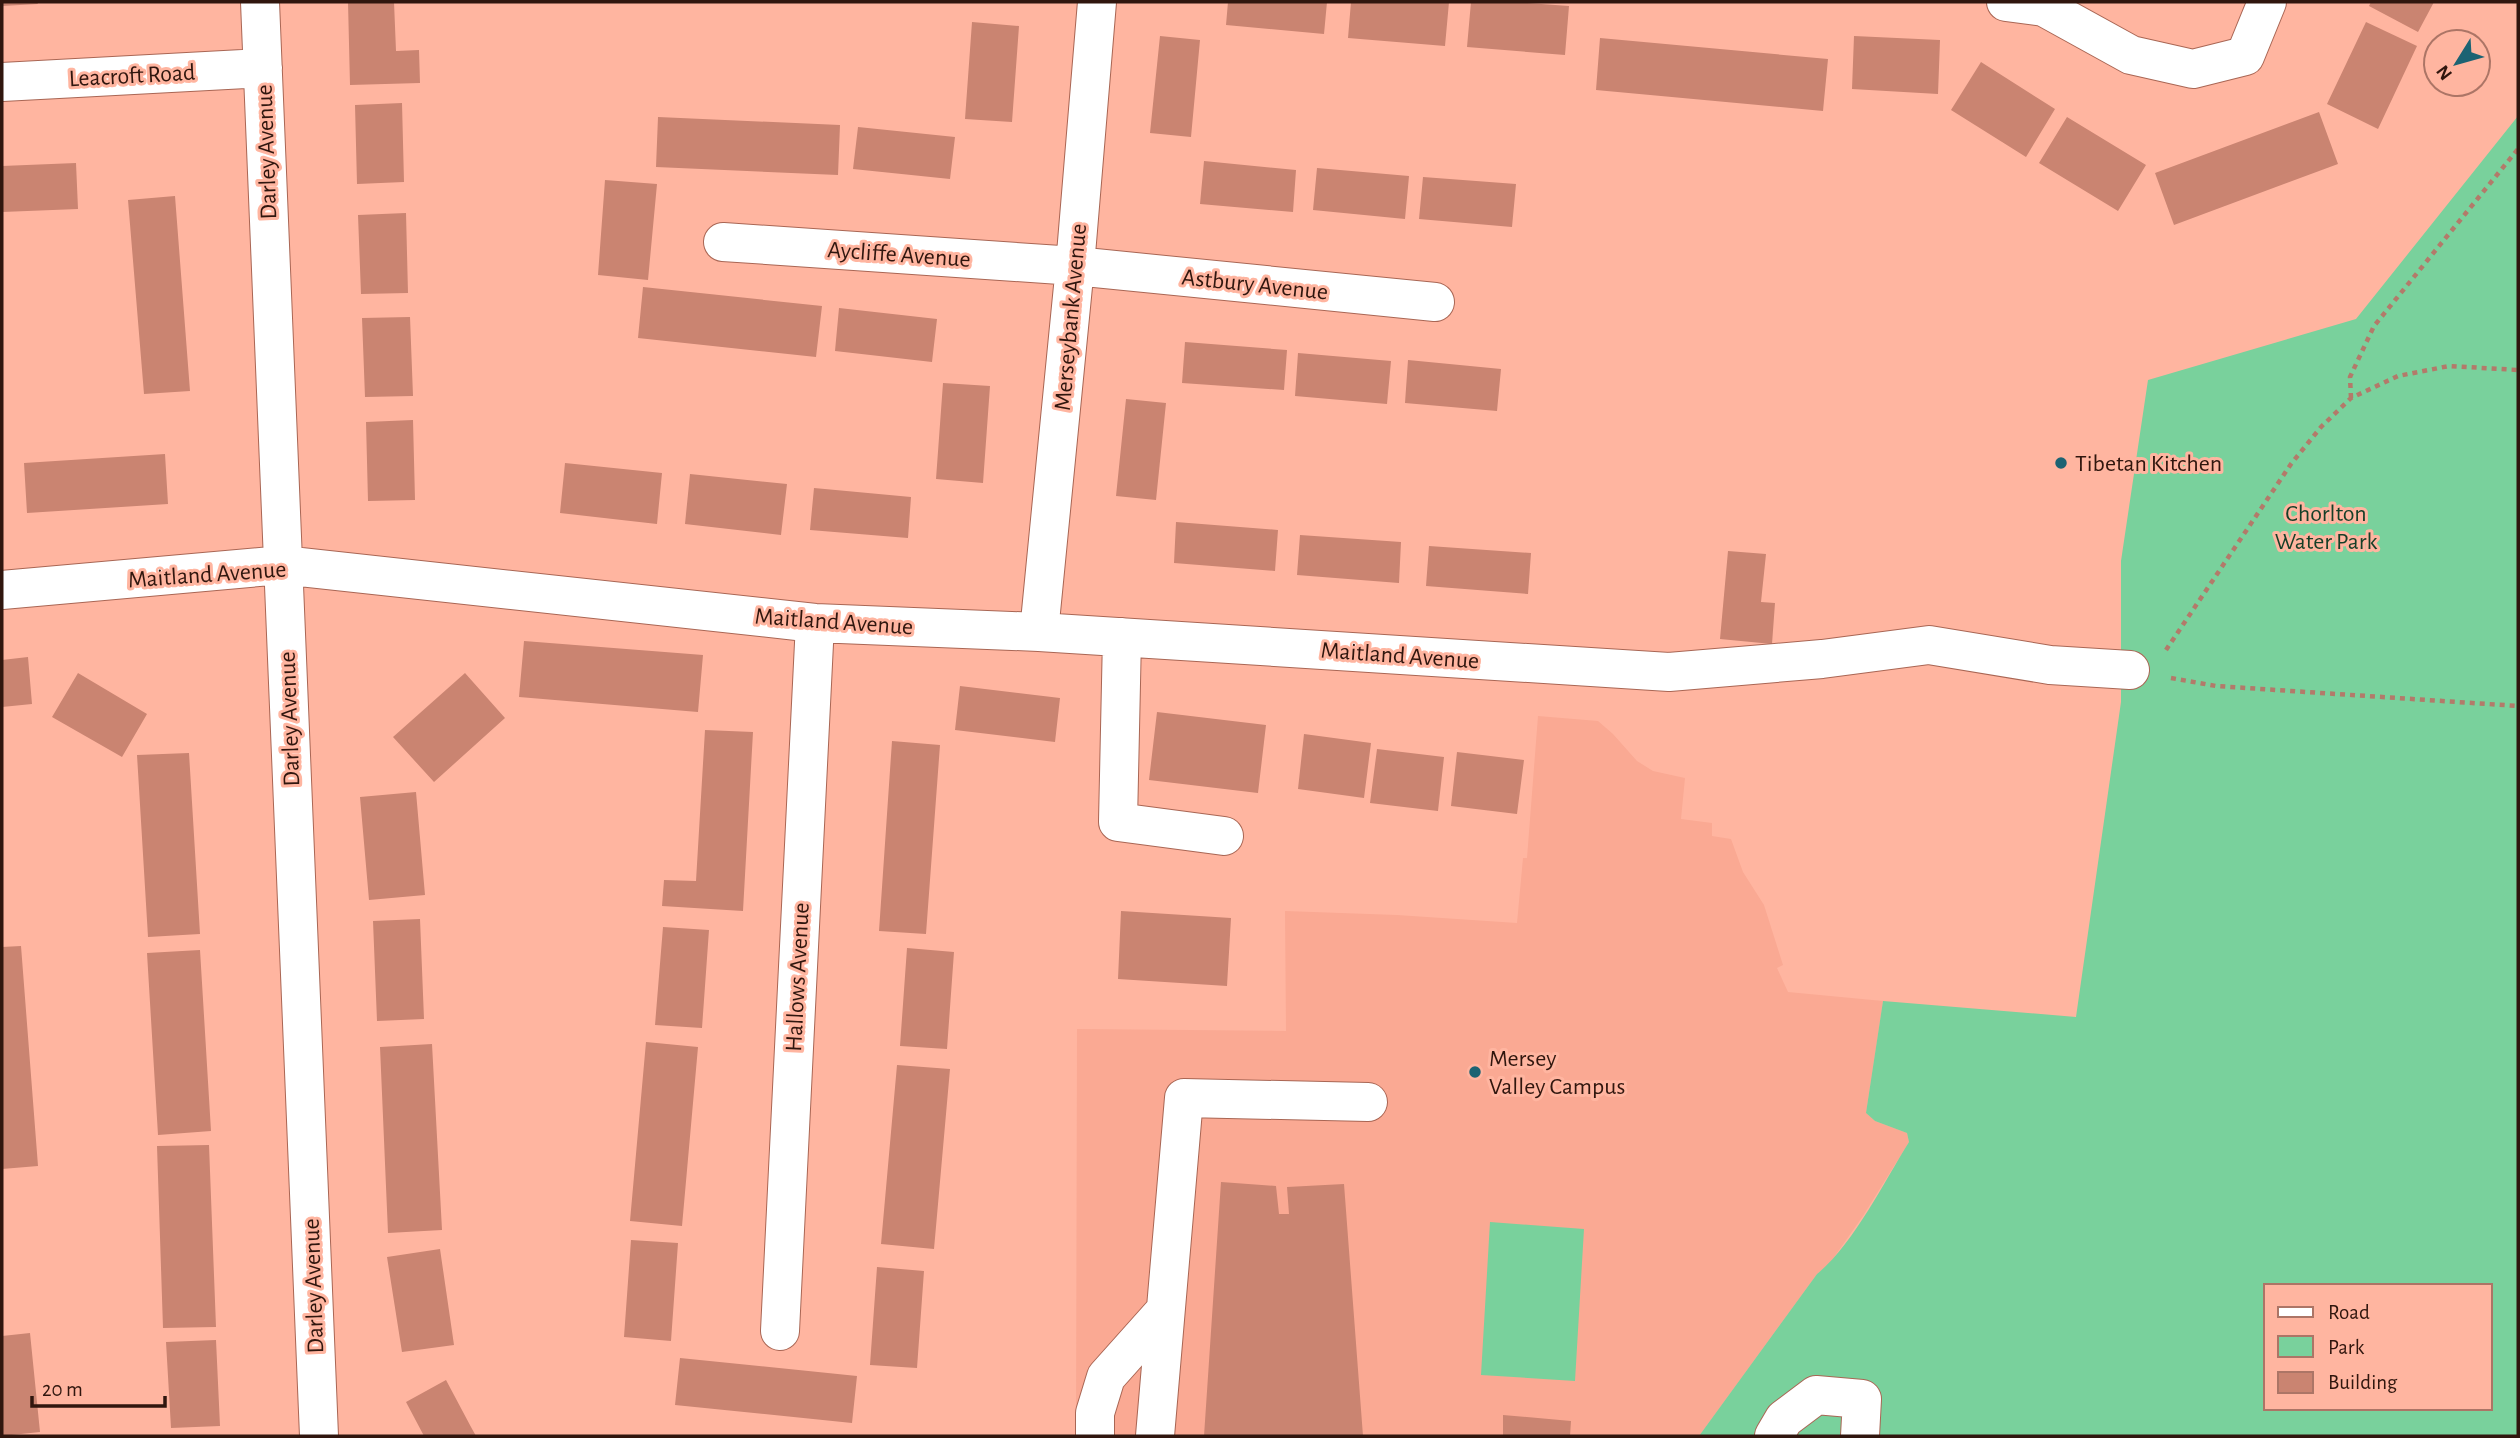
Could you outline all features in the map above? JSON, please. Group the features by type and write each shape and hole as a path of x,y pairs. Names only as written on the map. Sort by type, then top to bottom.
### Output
{"street":[{"name":"Darley Avenue","path":"260,2 319,1436"},
{"name":"Merseybank Avenue","path":"1039,632 1075,266 1097,2"},
{"path":"2006,2 2044,7 2131,55 2193,69 2245,56 2267,2"},
{"name":"Leacroft Road","path":"2,82 263,68"},
{"name":"Aycliffe Avenue","path":"723,242 1075,266"},
{"name":"Astbury Avenue","path":"1075,266 1435,302"},
{"name":"Maitland Avenue","path":"2,590 282,565 815,623 1039,632 1669,672 1822,659 1929,645 2050,665 2151,667"},
{"name":"Hallows Avenue","path":"780,1331 815,623"},
{"path":"1122,637 1118,822 1224,836"},
{"path":"1155,1436 1184,1098 1368,1102"},
{"path":"1095,1436 1095,1413 1106,1377 1164,1312"},
{"path":"1774,1436 1784,1419 1816,1395 1862,1399 1860,1436"}],"path":[{"path":"2351,398 2350,377 2374,326 2518,149"},
{"path":"2518,370 2449,366 2398,376 2351,398 2321,427 2291,464 2151,667 2216,686 2518,706"}],"shaded area":[{"name":"Mersey Valley Campus","path":"1538,716 1598,721 1637,761 1653,771 1685,778 1681,819 1712,823 1712,836 1731,839 1743,872 1764,905 1783,965 1777,968 1788,992 1883,1001 1866,1113 1875,1121 1907,1133 1909,1142 1863,1216 1830,1263 1817,1274 1699,1436 1076,1436 1077,1029 1286,1031 1285,911 1517,923 1523,858 1527,858"}],"green space":[{"name":"Chorlton Water Park","path":"2518,116 2518,1436 1699,1436 1817,1274 1843,1247 1909,1142 1907,1133 1875,1121 1866,1113 1883,1001 2076,1017 2121,702 2121,561 2148,380 2356,319"},
{"path":"1490,1222 1584,1229 1575,1381 1481,1375"}],"building":[{"path":"2,2 37,2 38,4 2,6"},
{"path":"348,2 394,2 396,51 419,50 420,83 350,85"},
{"path":"1228,2 1327,2 1324,34 1226,25"},
{"path":"1351,2 1449,2 1445,46 1348,38"},
{"path":"1471,2 1569,6 1565,55 1467,47"},
{"path":"2371,2 2434,2 2418,32 2369,6"},
{"path":"972,22 1019,26 1012,122 965,119"},
{"path":"2366,22 2417,46 2378,129 2327,104"},
{"path":"1160,36 1200,40 1191,137 1150,133"},
{"path":"1854,36 1940,40 1938,94 1852,89"},
{"path":"1600,38 1828,59 1823,111 1596,90"},
{"path":"1981,62 2055,109 2026,157 1951,110"},
{"path":"402,103 404,182 357,184 355,105"},
{"path":"2319,112 2338,164 2174,225 2155,173"},
{"path":"658,117 840,125 838,175 656,167"},
{"path":"2067,117 2146,165 2118,211 2039,163"},
{"path":"858,127 955,137 950,179 853,169"},
{"path":"1204,161 1296,170 1293,212 1200,204"},
{"path":"76,163 78,209 2,212 2,166"},
{"path":"1317,168 1409,176 1405,219 1313,210"},
{"path":"1423,177 1516,184 1512,227 1419,219"},
{"path":"605,180 657,184 648,280 598,275"},
{"path":"175,196 190,391 144,394 128,200"},
{"path":"406,213 408,293 361,294 358,215"},
{"path":"643,287 822,306 816,357 638,338"},
{"path":"839,308 937,319 932,362 835,351"},
{"path":"410,317 413,396 365,397 362,318"},
{"path":"1185,342 1287,350 1284,390 1182,383"},
{"path":"1298,353 1391,361 1387,404 1295,396"},
{"path":"1408,360 1501,369 1497,411 1405,403"},
{"path":"943,383 990,386 983,483 936,479"},
{"path":"1126,399 1166,403 1156,500 1116,496"},
{"path":"413,420 415,500 368,501 366,422"},
{"path":"165,454 168,504 27,513 24,463"},
{"path":"565,463 662,473 657,524 560,513"},
{"path":"690,474 787,484 781,535 685,524"},
{"path":"814,488 911,497 908,538 810,530"},
{"path":"1176,522 1278,530 1275,571 1174,563"},
{"path":"1300,535 1401,542 1399,583 1297,575"},
{"path":"1429,546 1531,553 1528,594 1426,586"},
{"path":"1728,551 1766,554 1761,602 1775,603 1772,644 1720,639"},
{"path":"524,641 703,655 698,712 519,697"},
{"path":"28,657 32,704 2,707 2,660"},
{"path":"78,673 147,714 122,757 52,717"},
{"path":"465,673 505,718 434,782 393,737"},
{"path":"960,686 1060,698 1055,742 955,730"},
{"path":"1157,712 1266,725 1258,793 1149,780"},
{"path":"705,730 753,732 743,911 662,906 664,880 696,881"},
{"path":"1304,734 1371,743 1364,798 1298,789"},
{"path":"892,741 940,745 926,934 879,931"},
{"path":"1377,749 1444,757 1438,811 1370,803"},
{"path":"1457,752 1524,760 1517,814 1451,806"},
{"path":"189,753 200,934 148,937 137,755"},
{"path":"416,792 425,895 369,900 360,797"},
{"path":"1121,911 1231,918 1227,986 1118,979"},
{"path":"420,919 424,1019 377,1021 373,921"},
{"path":"663,927 709,930 702,1028 655,1025"},
{"path":"21,946 38,1166 2,1169 2,947"},
{"path":"907,948 954,952 947,1049 900,1046"},
{"path":"200,950 211,1131 158,1135 147,953"},
{"path":"646,1042 698,1047 682,1226 630,1221"},
{"path":"432,1044 442,1230 388,1233 380,1047"},
{"path":"897,1065 950,1069 934,1249 881,1244"},
{"path":"209,1145 216,1327 163,1328 157,1146"},
{"path":"1221,1182 1276,1186 1279,1214 1289,1214 1287,1187 1344,1184 1363,1436 1204,1436"},
{"path":"631,1240 678,1243 671,1341 624,1337"},
{"path":"440,1249 454,1345 402,1352 387,1257"},
{"path":"877,1267 924,1271 917,1368 870,1365"},
{"path":"30,1333 40,1432 2,1436 2,1336"},
{"path":"216,1340 220,1426 171,1428 166,1342"},
{"path":"680,1358 857,1376 852,1423 675,1405"},
{"path":"446,1380 476,1436 424,1436 406,1402"},
{"path":"1503,1415 1571,1421 1570,1436 1503,1436"}],"place":[{"name":"Tibetan Kitchen","path":"2061,463"},
{"name":"Mersey Valley Campus","path":"1475,1072"}]}
